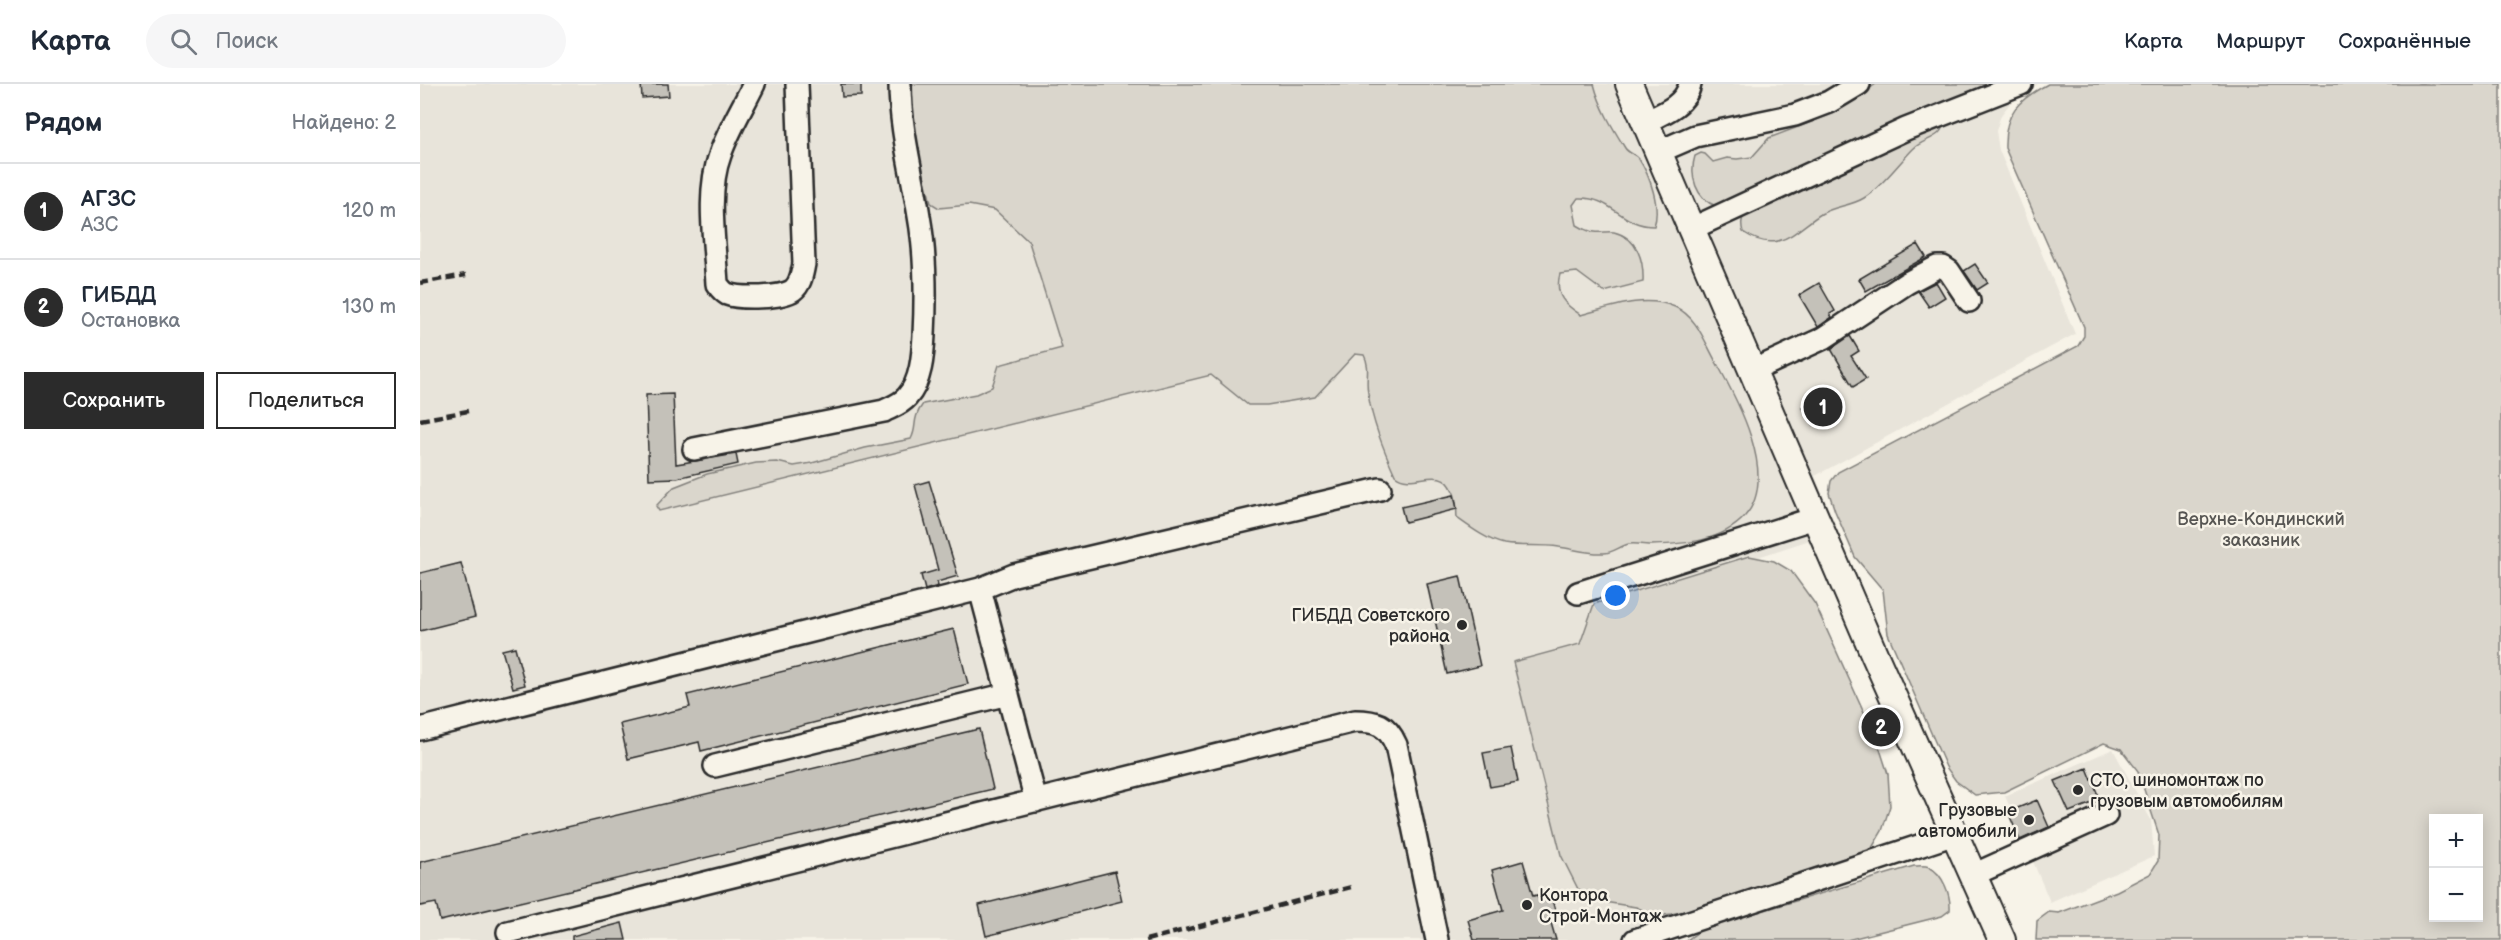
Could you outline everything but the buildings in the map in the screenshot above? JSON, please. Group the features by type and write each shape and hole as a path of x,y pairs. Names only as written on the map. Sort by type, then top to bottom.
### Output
{"main road":[{"path":"1629,84 1815,518 2002,940"}],"lane":[{"path":"754,84 720,155 714,174 713,215 717,284 724,293 738,297 773,296 792,290 801,279 804,264 797,84"},
{"path":"694,450 884,411 908,397 915,384 923,347 924,267 920,216 902,128 900,84"},
{"path":"1645,122 1668,111 1680,101 1689,90 1690,84"},
{"path":"1658,152 1695,136 1795,115 1829,102 1859,84"},
{"path":"1691,229 1906,129 2021,84"},
{"path":"1752,371 1824,338 1907,283 1937,267 1943,267 1949,271 1969,301"},
{"path":"420,729 980,590 1014,575 1380,489"},
{"path":"1578,593 1815,518"},
{"path":"980,590 1036,801"},
{"path":"715,766 1008,694"},
{"path":"508,932 1355,722 1373,721 1382,724 1392,734 1396,744 1437,940"},
{"path":"1973,875 2106,815"},
{"path":"1635,940 1955,834"}],"shaded area":[{"path":"420,84 2038,84 2012,101 2001,115 1996,131 1999,150 2075,334 1815,476 1837,531 1758,557 1880,850 1682,923 1679,940 420,940"},
{"path":"2113,749 2151,820 2154,856 2050,902 2024,840 2020,841 2008,812 2011,810 2005,796"}],"green space":[{"path":"910,84 1594,84 1603,109 1626,150 1639,159 1647,174 1655,201 1656,218 1654,226 1642,225 1599,202 1578,198 1573,205 1577,225 1593,232 1614,232 1629,239 1641,259 1643,282 1604,292 1577,272 1560,274 1558,288 1560,294 1570,307 1581,315 1628,303 1652,302 1675,307 1689,316 1703,337 1733,394 1751,437 1758,480 1755,500 1736,525 1702,540 1677,544 1629,544 1607,553 1598,553 1552,546 1511,545 1491,540 1457,518 1455,494 1448,483 1441,478 1410,480 1395,475 1372,414 1367,388 1366,360 1364,355 1355,354 1315,397 1267,405 1248,405 1211,375 659,511 656,506 674,487 707,474 756,463 777,462 794,466 812,463 865,448 911,439 917,414 923,404 976,394 992,387 999,365 1062,348 1029,242 995,210 969,205 939,208 931,203 915,141"},
{"path":"1876,84 2004,84 1716,206 1709,203 1699,192 1693,171 1695,156 1705,154 1713,162 1727,158 1752,157 1769,138 1835,113"},
{"name":"Верхне-Кондинский заказник","path":"2048,84 2501,84 2501,940 2036,940 2037,921 2049,912 2059,913 2117,891 2150,874 2158,861 2159,835 2138,771 2121,749 2104,743 2004,792 1975,795 1956,781 1946,767 1888,634 1883,590 1855,557 1829,493 1831,481 1838,472 2078,346 2084,336 2084,327 2005,148 2005,136 2010,117 2028,96"},
{"path":"1943,124 1939,133 1917,146 1883,182 1864,198 1826,211 1794,233 1776,241 1767,242 1756,239 1743,232 1742,220 1749,209"},
{"path":"1749,556 1774,561 1791,571 1815,604 1878,743 1888,774 1890,806 1882,831 1869,853 1705,907 1656,916 1636,907 1604,902 1578,889 1561,855 1513,662 1580,644 1594,604"},
{"path":"1914,866 1929,867 1942,880 1950,910 1942,916 1847,940 1687,940 1704,928"}],"railway":[{"path":"420,283 466,275"},
{"path":"420,420 468,411"},
{"path":"1146,940 1355,886"}],"place":[{"name":"АГЗС","path":"1823,407"},
{"name":"ГИБДД Советского района","path":"1462,625"},
{"name":"ГИБДД","path":"1881,727"},
{"name":"СТО, шиномонтаж по грузовым автомобилям","path":"2078,790"},
{"name":"Грузовые автомобили","path":"2029,820"},
{"name":"Контора Строй-Монтаж","path":"1527,905"}]}
